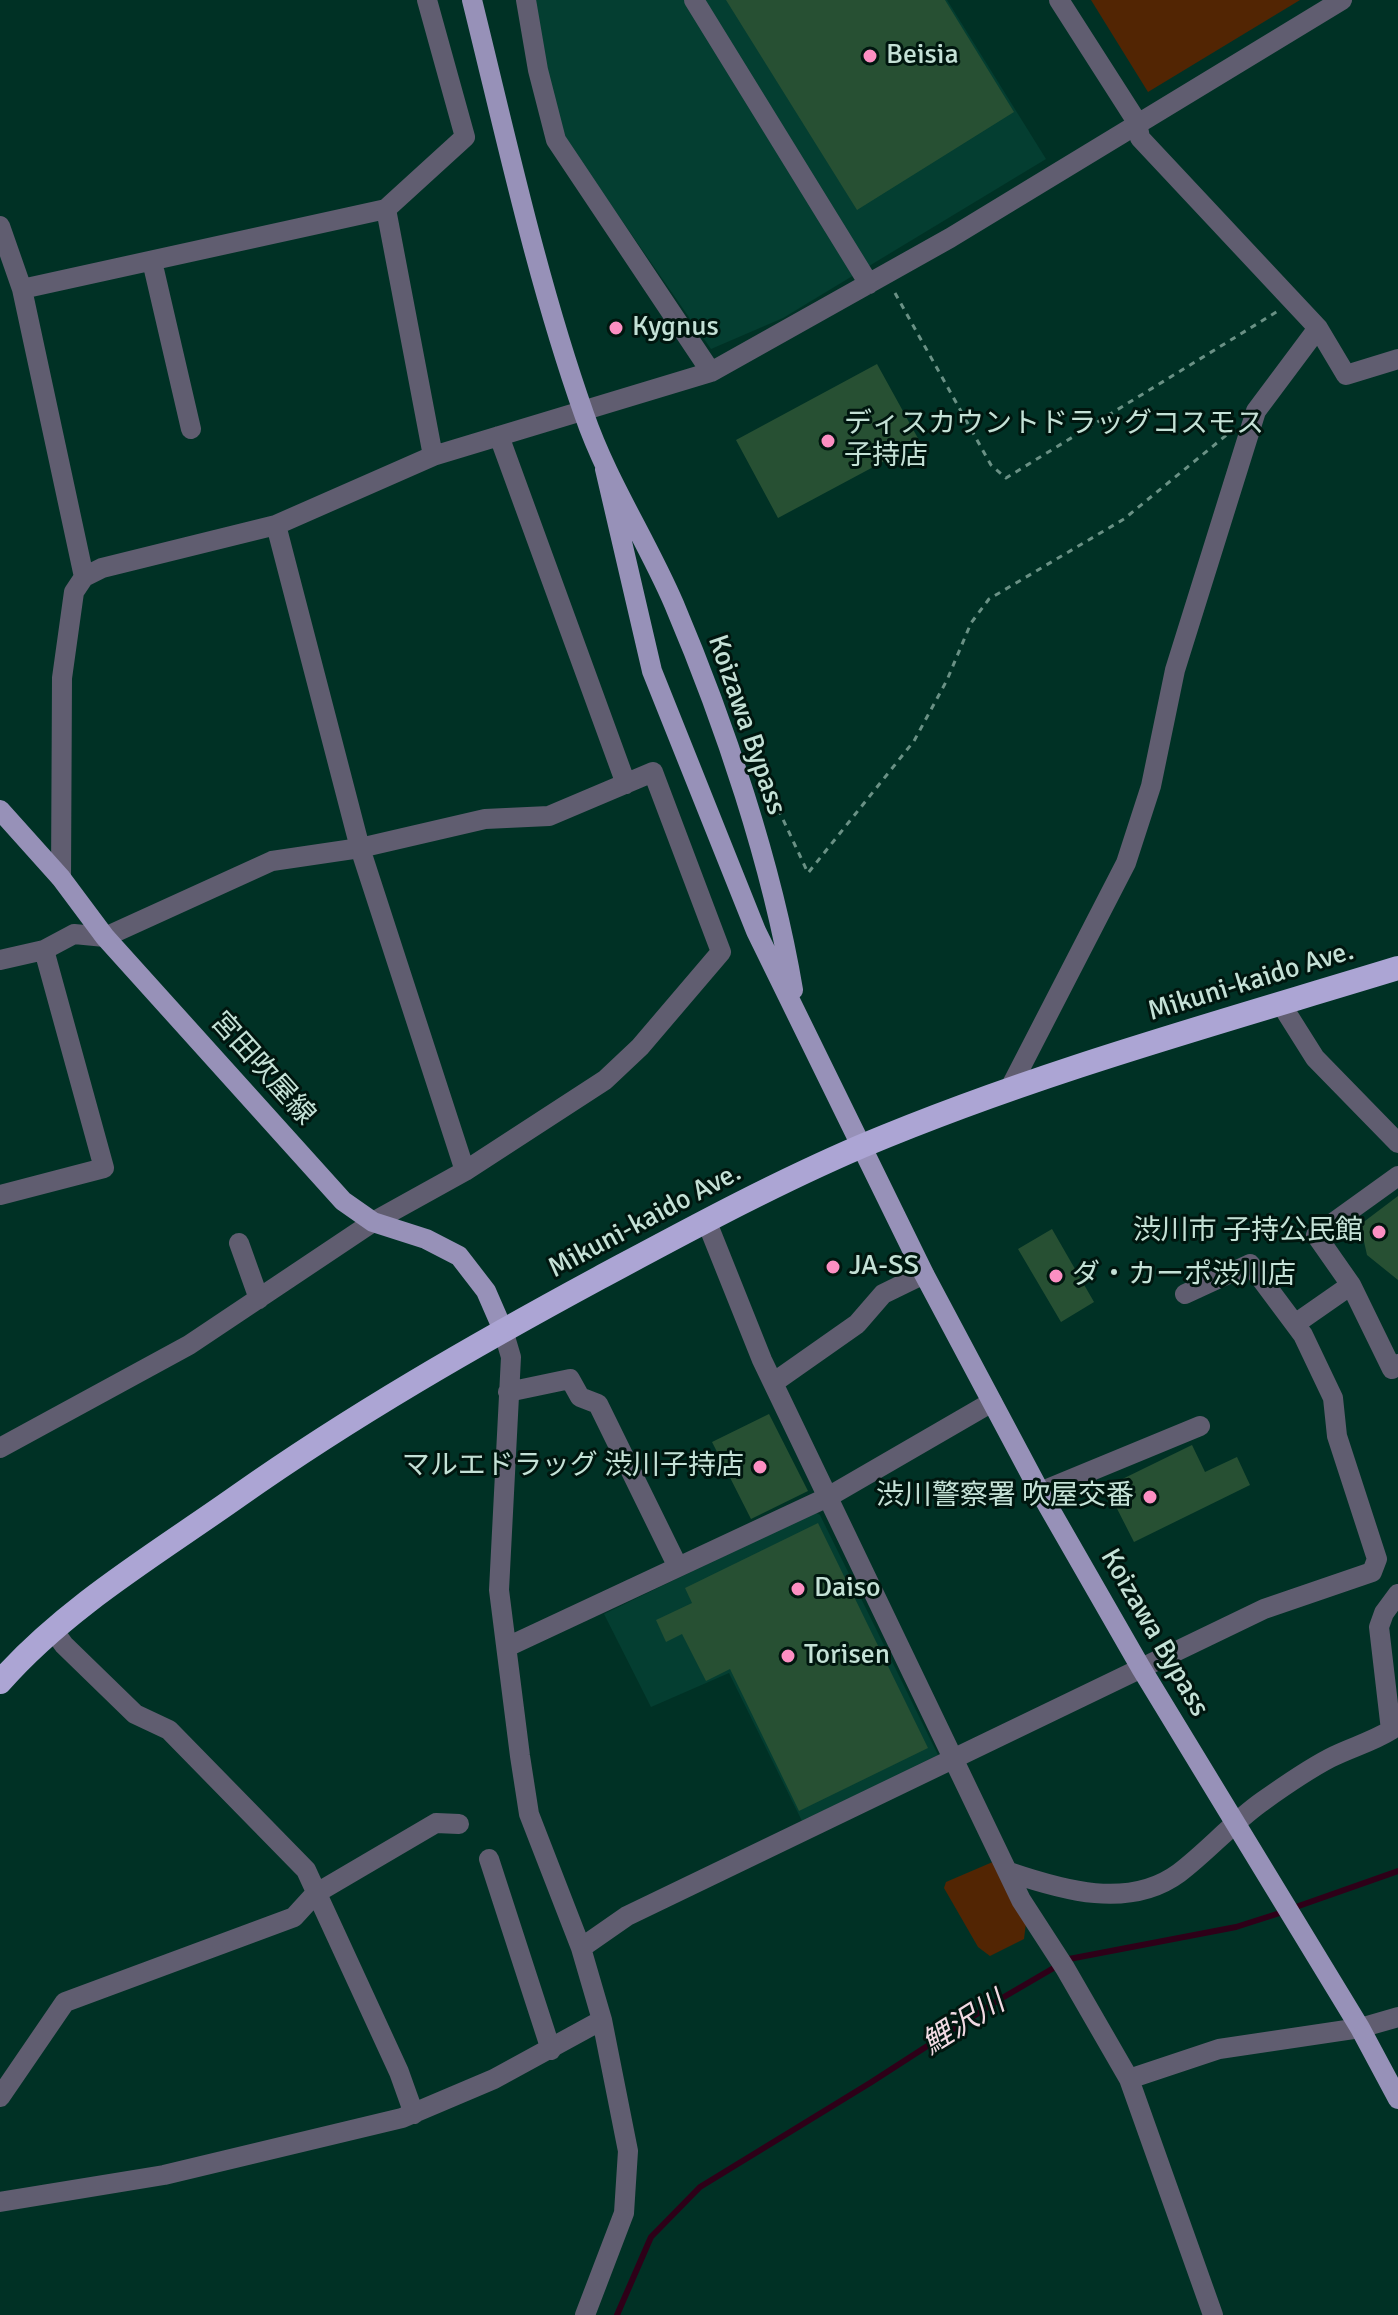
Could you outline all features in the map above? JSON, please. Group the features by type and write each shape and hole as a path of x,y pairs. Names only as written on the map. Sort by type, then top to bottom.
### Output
{"highway":[{"name":"Mikuni-kaido Ave.","path":"0,1682 53,1630 272,1472 503,1330 706,1220 861,1147 1010,1088 1398,968"}],"main road":[{"name":"Koizawa Bypass","path":"472,0 518,186 583,412 605,469 675,607 735,770 784,938 797,1012"},
{"name":"Koizawa Bypass","path":"605,469 625,567 657,683 756,931 861,1147 924,1274 1040,1492 1141,1668 1360,2028 1398,2099"},
{"name":"宮田吹屋線","path":"0,810 61,878 105,937 343,1201 373,1222 426,1239 459,1256 486,1291 503,1330"}],"street":[{"path":"22,289 386,209 465,137 427,0"},
{"path":"526,0 538,70 556,140 711,372"},
{"path":"694,0 877,280"},
{"path":"1059,0 1137,122 1140,138 1291,303 1318,328 1346,375 1398,359"},
{"path":"61,878 62,678 74,592 84,577 102,568 276,525 433,456 711,372 877,280 1342,0"},
{"path":"386,209 433,456"},
{"path":"0,226 22,289 84,577"},
{"path":"152,261 191,429"},
{"path":"1010,1088 1126,863 1151,786 1175,670 1256,411 1318,328"},
{"path":"499,436 626,784"},
{"path":"276,525 360,848 465,1171"},
{"path":"0,960 44,950 74,934 105,937 272,861 360,848 485,819 549,816 653,772 721,952 640,1047 605,1080 465,1171 373,1222 189,1345 0,1448"},
{"path":"0,1195 104,1168 44,950"},
{"path":"1281,1004 1315,1058 1398,1143"},
{"path":"1398,1176 1316,1235 1351,1285 1392,1369 1398,1364"},
{"path":"706,1220 773,1383 1021,1900 1129,2079 1213,2315"},
{"path":"239,1243 259,1299"},
{"path":"581,1948 627,1916 1264,1609 1372,1572 1377,1559 1337,1436 1333,1398 1295,1324 1250,1264 1185,1294"},
{"path":"773,1383 857,1324 883,1294 924,1274"},
{"path":"1295,1324 1351,1285"},
{"path":"503,1330 511,1357 499,1590 529,1814 581,1948 602,2020 628,2151 624,2213 585,2315"},
{"path":"508,1392 570,1379 580,1397 598,1404 678,1567"},
{"path":"507,1647 828,1497 992,1402"},
{"path":"1040,1492 1200,1426"},
{"path":"1009,1872 1059,1889 1095,1894 1143,1889 1176,1875 1261,1802 1329,1758 1391,1730 1379,1627 1384,1613 1398,1594"},
{"path":"53,1630 64,1645 135,1714 169,1730 306,1870 399,2072 414,2114"},
{"path":"0,2097 65,2002 294,1917 315,1894 436,1823 459,1824"},
{"path":"489,1859 551,2050"},
{"path":"1129,2079 1219,2049 1360,2028 1398,2017"},
{"path":"0,2202 164,2175 414,2114 551,2050 602,2020"}],"path":[{"path":"877,280 991,465 1006,478 1291,303"},
{"path":"735,770 760,770 808,873 914,741 947,680 971,623 989,599 1124,519 1256,411"}],"shaded area":[{"path":"535,0 947,0 1046,159 783,318 711,349 566,140 543,62"},
{"path":"1091,0 1300,0 1148,92"},
{"name":"Torisen","path":"815,1512 820,1515 938,1755 802,1821 729,1673 651,1707 604,1614"},
{"path":"995,1861 1026,1923 1024,1939 990,1956 978,1947 944,1888 946,1882"}],"building":[{"name":"Beisia","path":"726,0 945,0 1014,112 857,210"},
{"name":"ディスカウントドラッグコスモス 子持店","path":"877,364 920,442 778,518 736,440"},
{"name":"渋川市 子持公民館","path":"1398,1196 1398,1280 1367,1255 1357,1227"},
{"name":"ダ・カーポ渋川店","path":"1052,1229 1094,1302 1061,1322 1018,1249"},
{"name":"マルエドラッグ 渋川子持店","path":"769,1414 808,1491 751,1519 712,1442"},
{"path":"1192,1445 1205,1472 1237,1457 1250,1485 1134,1542 1106,1487"},
{"name":"Torisen","path":"818,1523 928,1748 799,1811 730,1669 706,1681 682,1634 666,1642 656,1620 692,1603 685,1588"}],"waterway":[{"name":"鯉沢川","path":"1293,1908 1398,1871"},
{"name":"鯉沢川","path":"617,2315 651,2237 700,2187 997,2001 1069,1959 1236,1927 1283,1912"}],"place":[{"name":"Beisia","path":"870,56"},
{"name":"Kygnus","path":"616,328"},
{"name":"ディスカウントドラッグコスモス 子持店","path":"828,441"},
{"name":"渋川市 子持公民館","path":"1379,1232"},
{"name":"JA-SS","path":"833,1267"},
{"name":"ダ・カーポ渋川店","path":"1056,1276"},
{"name":"マルエドラッグ 渋川子持店","path":"760,1467"},
{"name":"渋川警察署 吹屋交番","path":"1150,1497"},
{"name":"Daiso","path":"798,1589"},
{"name":"Torisen","path":"788,1656"}]}
